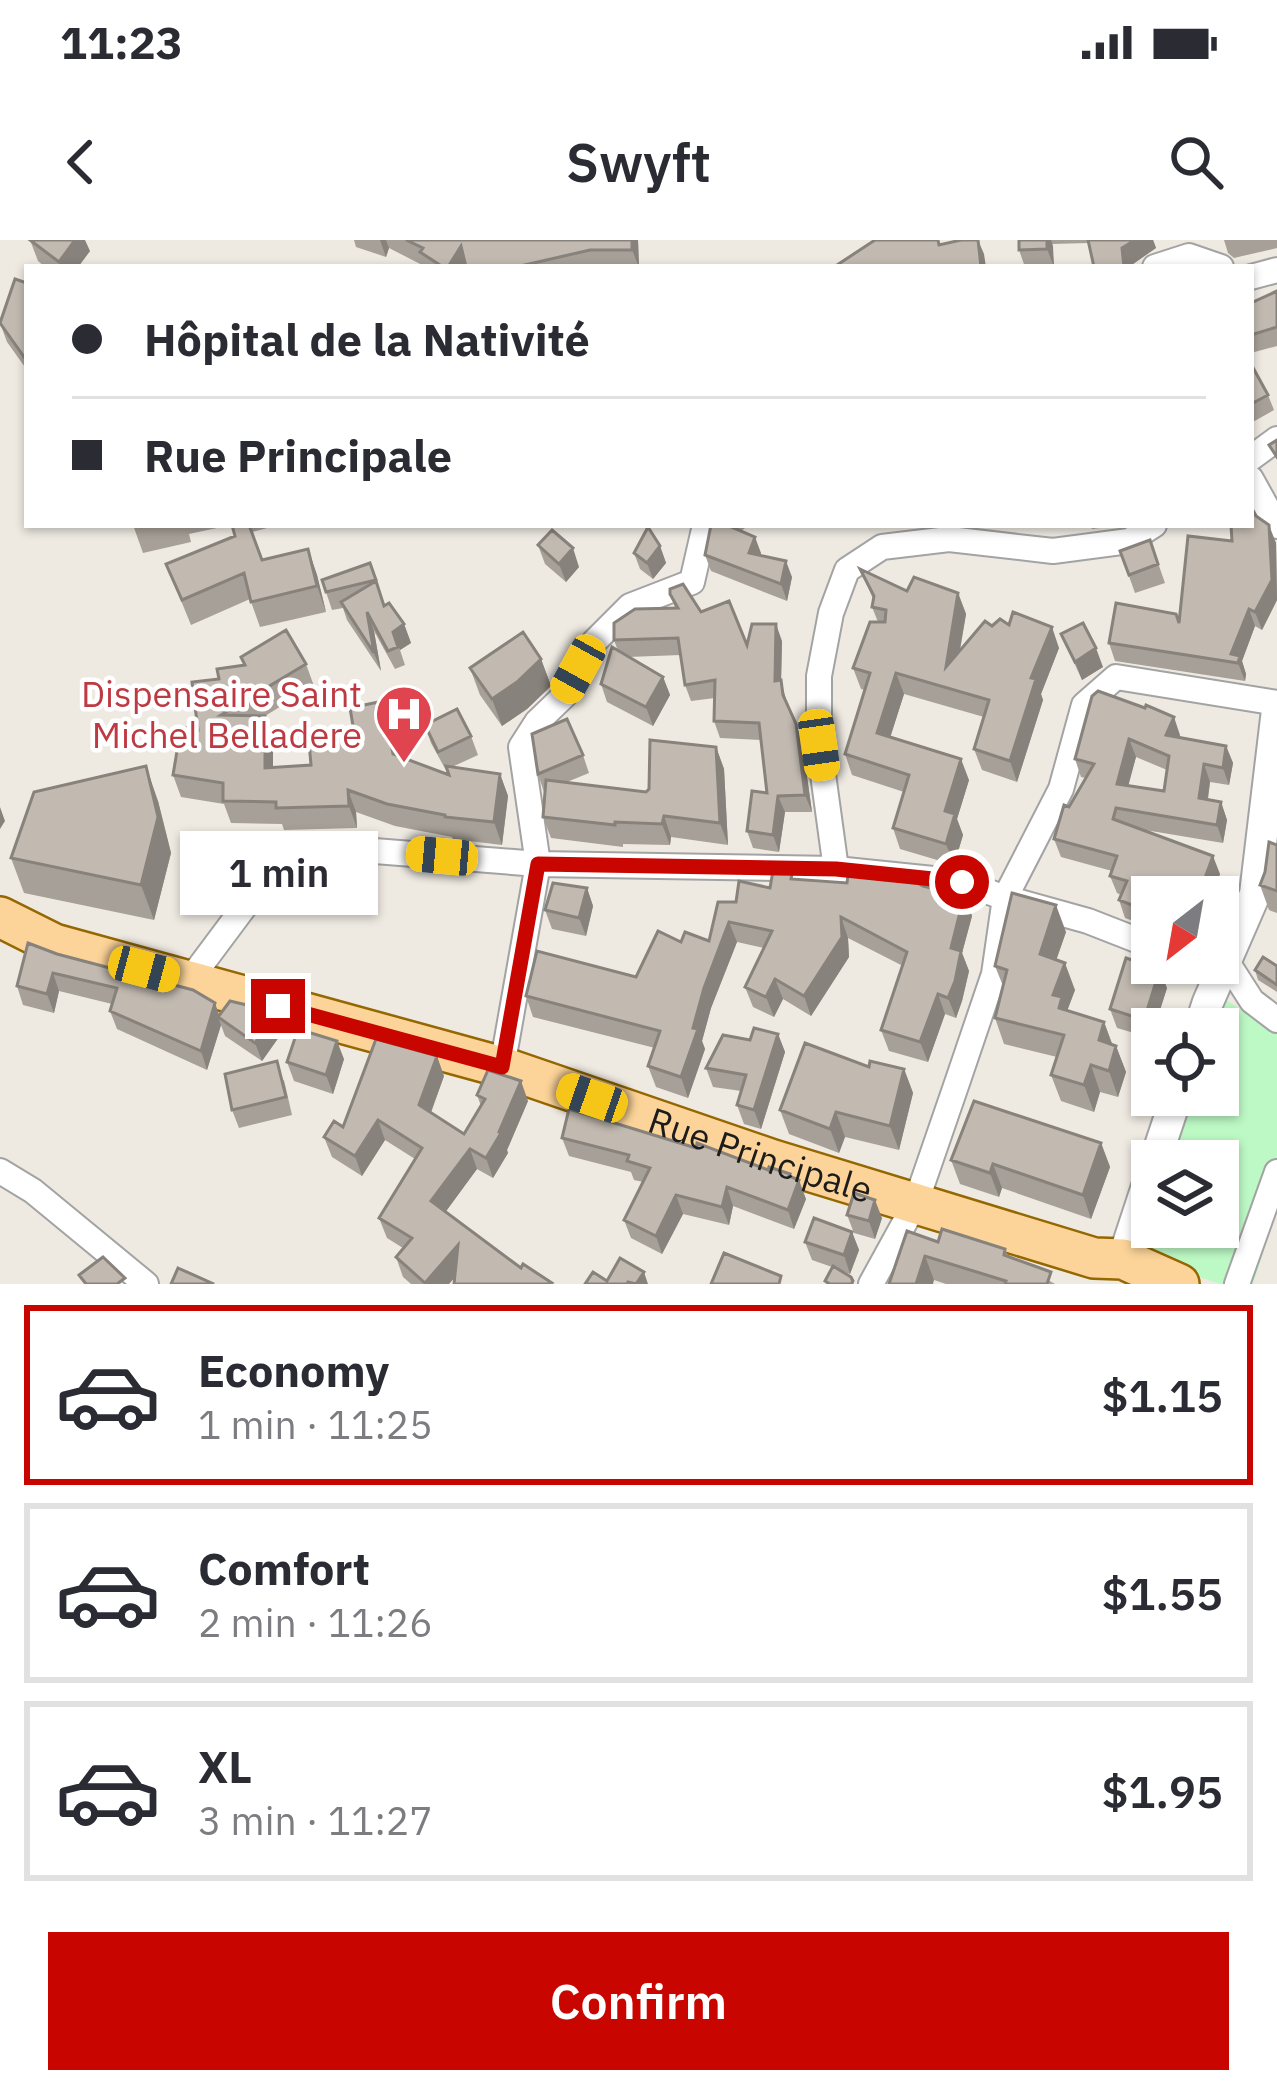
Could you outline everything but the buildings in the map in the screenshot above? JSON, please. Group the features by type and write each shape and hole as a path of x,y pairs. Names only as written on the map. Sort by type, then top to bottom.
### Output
{"main road":[{"name":"Rue Principale","path":"0,917 54,944 502,1067 773,1160 1094,1258 1123,1259 1179,1284"}],"street":[{"path":"1164,264 1189,256 1212,264"},
{"path":"1254,484 1277,526"},
{"path":"502,1067 538,864 521,747 563,696 594,642 630,605 692,581 704,528"},
{"path":"836,869 819,745 819,676 831,614 847,569 882,547 949,539 1053,551 1130,541 1150,528"},
{"path":"871,1284 916,1202 994,974 1006,898 1061,789 1084,705 1116,676 1277,707 1274,774 1255,895 1239,927"},
{"path":"189,981 286,851 299,845 538,864 836,869 962,882 1131,938"},
{"path":"1239,984 1277,1020"},
{"path":"0,1171 33,1191 146,1284"},
{"path":"1237,1284 1277,1172"},
{"path":"1123,1259 1131,1235"}],"green space":[{"path":"1217,994 1239,1008 1211,1008"},
{"path":"1239,1008 1277,1033 1277,1210 1253,1284 1221,1284 1138,1258 1140,1248 1239,1248 1239,1140 1165,1140 1170,1116 1239,1116"}],"place":[{"name":"Dispensaire Saint Michel Belladere","path":"404,765"}],"route":[{"path":"278,1006 502,1067 538,864 836,869 962,882"}]}
